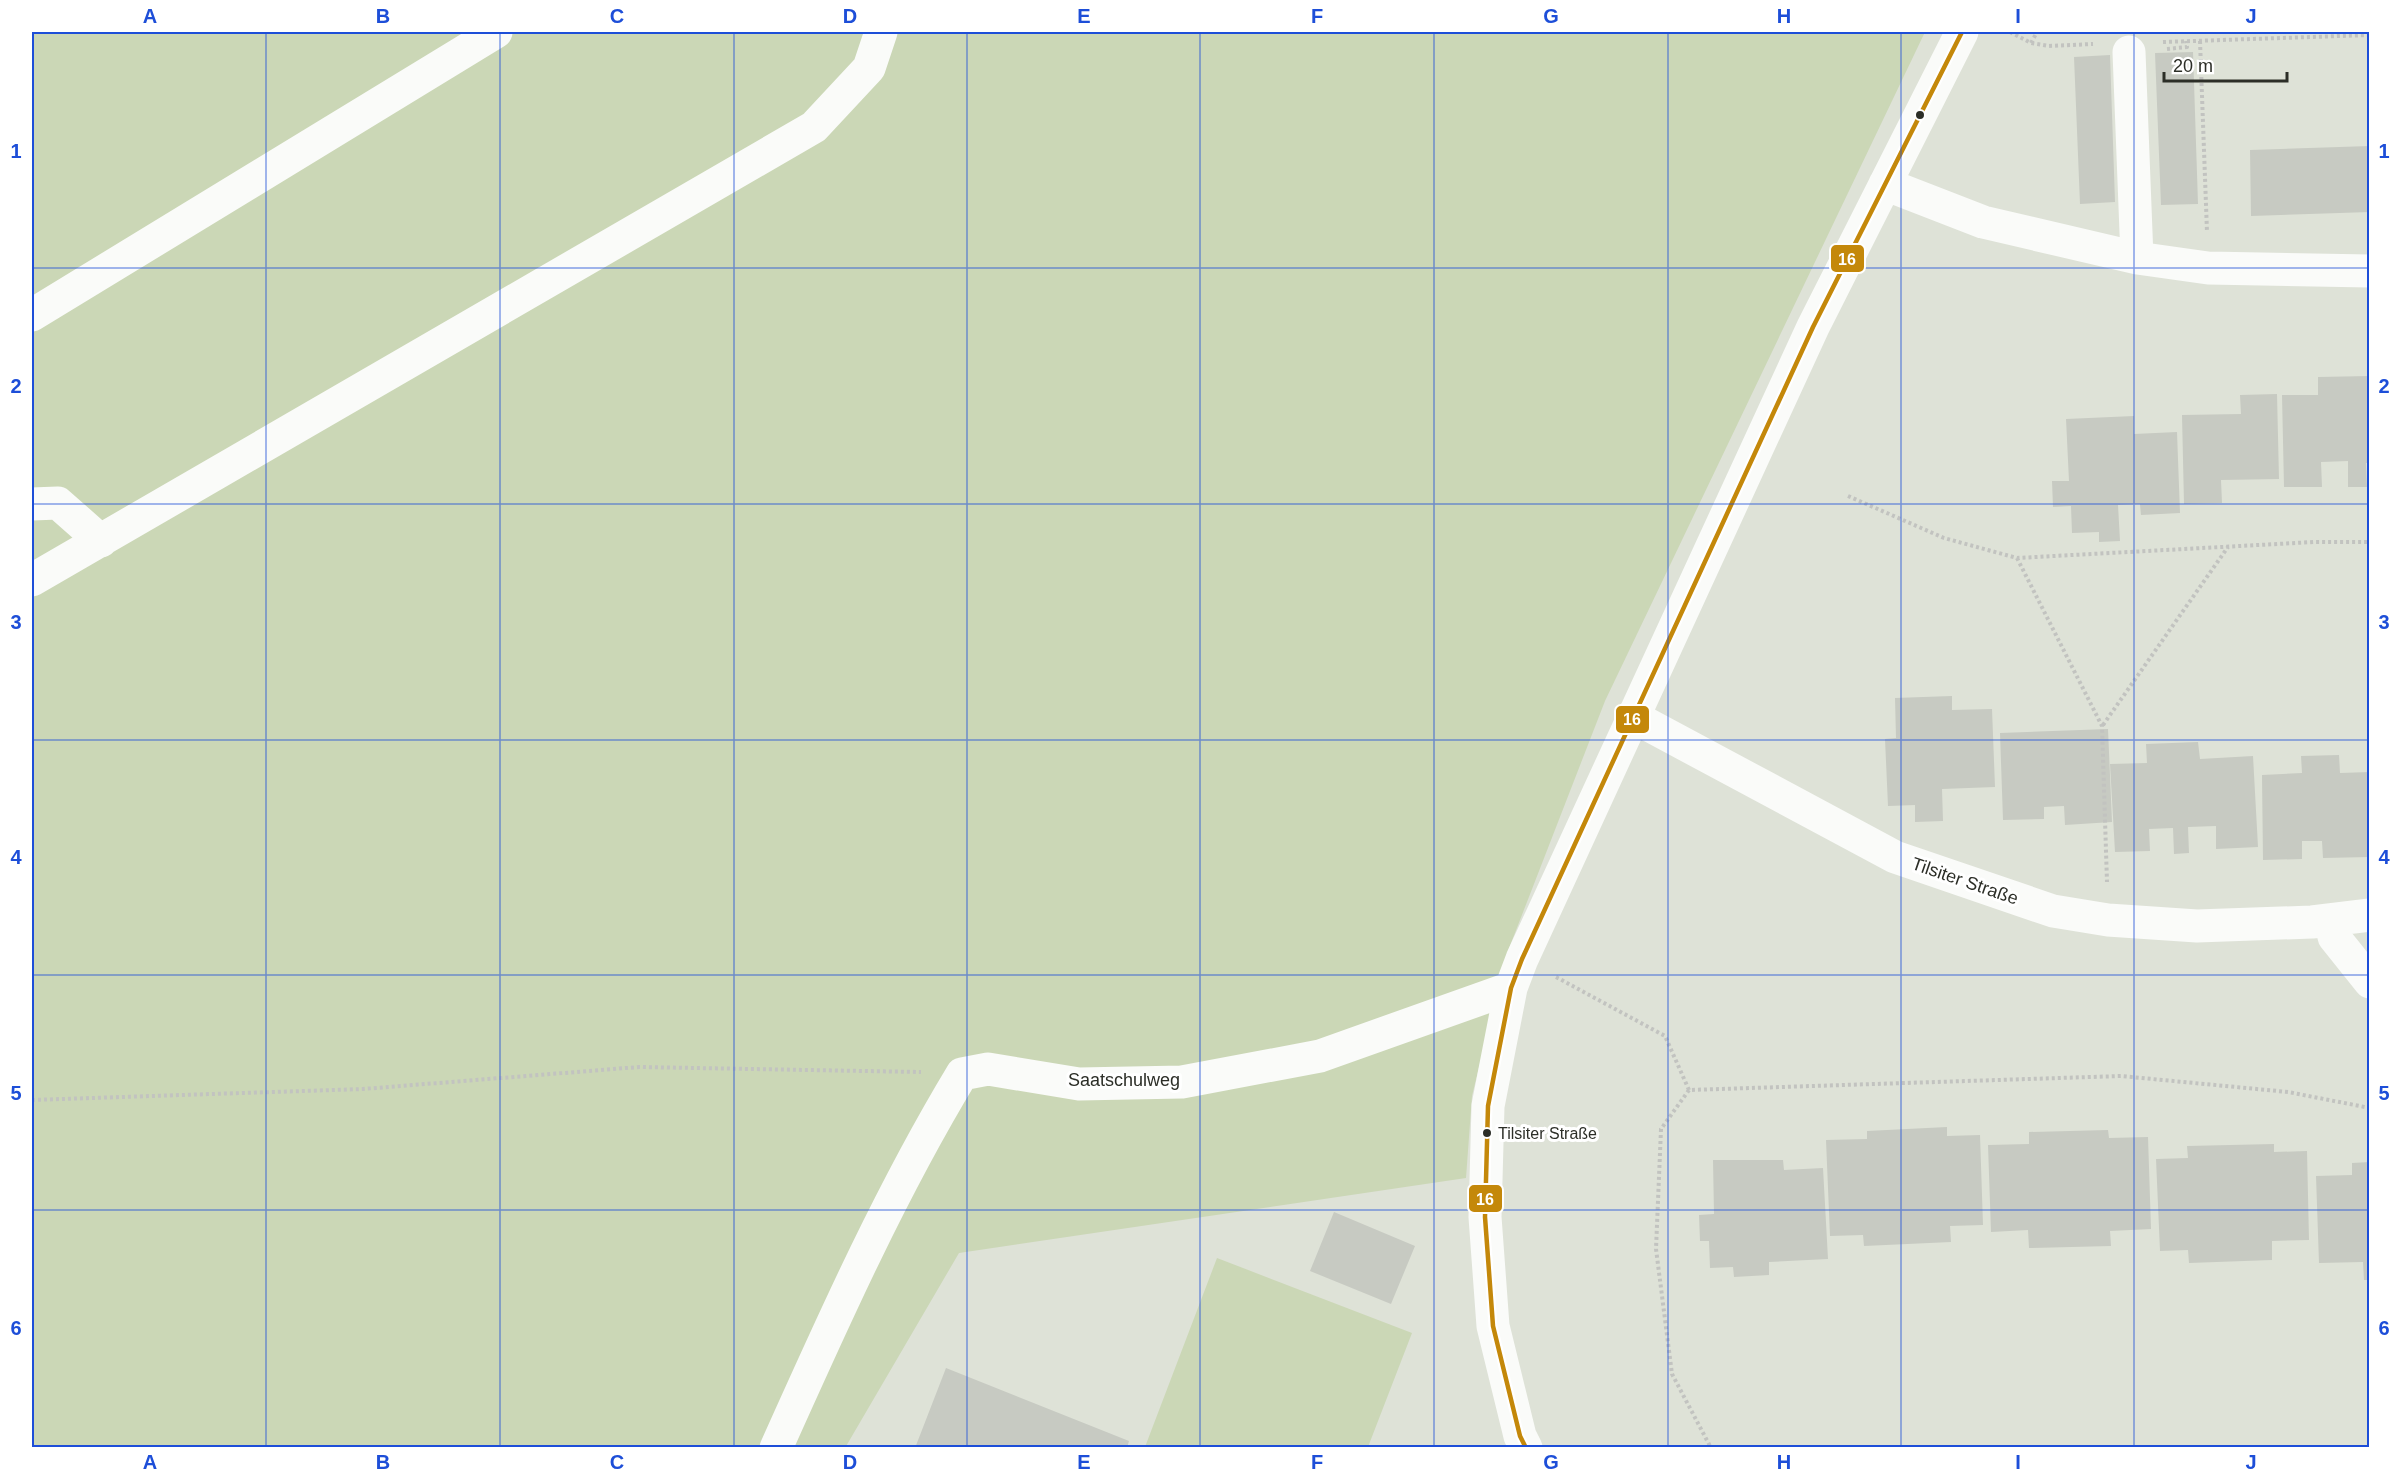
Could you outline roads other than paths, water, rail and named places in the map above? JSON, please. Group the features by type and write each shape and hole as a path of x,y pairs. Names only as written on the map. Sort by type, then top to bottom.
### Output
{"street":[{"path":"32,315 496,32"},
{"path":"32,580 814,127 869,68 881,32"},
{"path":"1515,1444 1493,1326 1485,1217 1488,1106 1516,974 1632,716 1813,327 1962,32"},
{"path":"2137,258 2140,47"},
{"path":"1885,184 1983,222 2137,258 2208,268 2370,271"},
{"path":"32,504 58,502 101,541"},
{"name":"Tilsiter Straße","path":"1632,716 1895,857 2053,911 2108,920 2197,926 2331,920 2370,915"},
{"path":"2331,920 2334,936 2370,982"},
{"name":"Saatschulweg","path":"776,1448 859,1264 942,1107 962,1074 988,1068 1079,1084 1182,1082 1320,1056 1516,974"}],"place":[{"name":"Tilsiter Straße","path":"1487,1133"}]}
